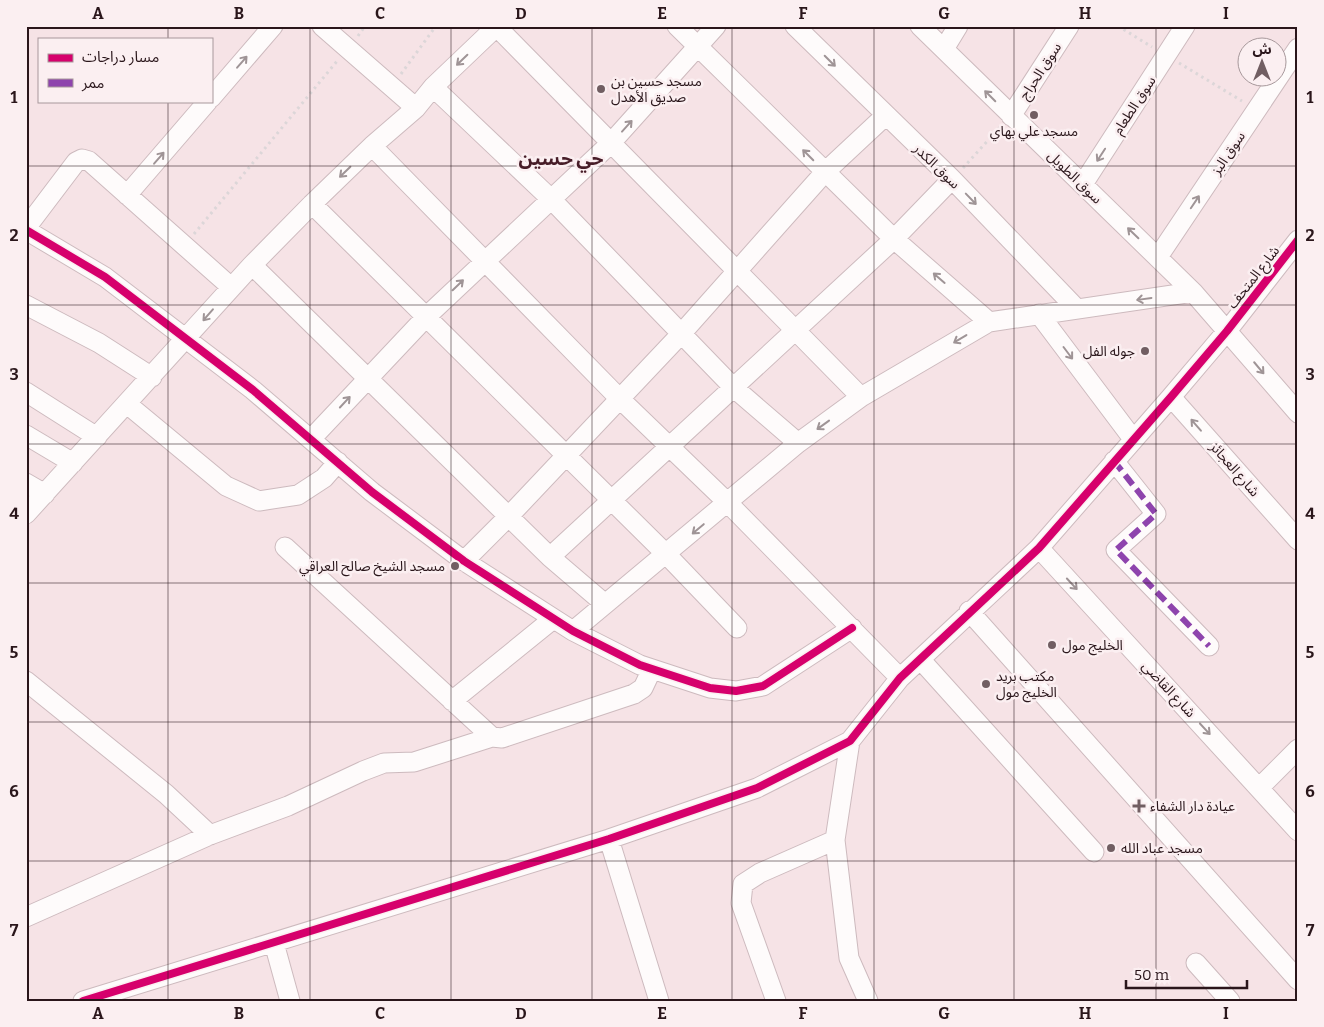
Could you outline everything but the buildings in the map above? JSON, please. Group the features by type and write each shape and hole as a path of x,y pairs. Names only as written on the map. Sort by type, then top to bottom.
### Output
{"street":[{"path":"212,97 273,26"},
{"path":"322,26 416,108"},
{"path":"26,514 186,340 252,265 372,146 416,108 434,87 496,26 862,398"},
{"path":"677,26 700,46 894,239 989,322"},
{"path":"312,438 427,316 484,260 610,144 716,26"},
{"name":"سوق الكدر","path":"795,26 885,116 952,179 1076,308"},
{"name":"سوق الطويل","path":"920,26 1010,116 1083,184 1193,292 1298,413"},
{"path":"944,49 958,26"},
{"name":"سوق الحراج","path":"1010,116 1069,26"},
{"name":"سوق الطعام","path":"1083,184 1185,26"},
{"name":"سوق البز","path":"1158,257 1298,48"},
{"path":"434,87 551,199 733,387 798,443"},
{"path":"128,195 207,102"},
{"path":"464,561 509,516 680,334 735,270 825,172 885,116"},
{"path":"372,146 619,398 670,445 900,678"},
{"path":"231,287 89,161 82,159 76,162 26,229 105,277 253,390 312,438 372,492 464,561 573,631 652,669 710,688 736,691 763,686 852,628"},
{"path":"550,556 894,239 952,179"},
{"path":"312,204 667,555 737,628"},
{"name":"شارع المتحف","path":"850,741 900,678 969,611 1039,548 1171,398 1227,331 1298,240"},
{"path":"252,265 369,377 550,556 605,604"},
{"path":"573,631 667,555 798,443 862,398 989,322 1193,292"},
{"path":"26,305 99,343 152,376"},
{"path":"1039,314 1133,439"},
{"path":"26,392 97,437"},
{"name":"شارع العجائز","path":"1171,398 1298,540"},
{"path":"127,404 226,486 259,501 298,495 324,478 338,462"},
{"path":"26,435 73,464"},
{"path":"1114,461 1156,514 1116,550 1209,646"},
{"path":"26,483 45,494"},
{"path":"285,547 492,737"},
{"name":"شارع القاضي","path":"1039,548 1298,831"},
{"path":"969,611 1298,980"},
{"path":"452,701 553,618"},
{"path":"920,659 1094,852"},
{"path":"26,917 210,834 288,806 384,764 414,762 492,737 502,738 634,694 643,688 652,669"},
{"path":"26,681 166,794 210,834"},
{"path":"82,1001 609,839 757,788 850,741"},
{"path":"850,741 835,840 849,958 868,1001"},
{"path":"1259,788 1298,749"},
{"path":"609,839 658,1001"},
{"path":"776,1001 740,903 744,884 760,873 835,840"},
{"path":"274,943 290,1001"},
{"path":"1196,963 1230,1001"}],"path":[{"path":"185,246 365,26"},
{"path":"391,86 436,26"},
{"path":"1118,26 1256,110"},
{"path":"952,179 1010,116"}],"marked path":[{"path":"1114,461 1156,514 1116,550 1209,646"}],"cycle path":[{"path":"26,230 105,277 253,390 372,492 464,561 573,631 640,665 710,688 736,691 763,686 852,628"},
{"path":"83,1001 609,839 757,788 850,741 900,678 1039,548 1227,331 1298,240"}],"place":[{"name":"مسجد حسين بن صديق الأهدل","path":"601,89"},
{"name":"مسجد علي بهاي","path":"1034,115"},
{"name":"جوله الفل","path":"1145,351"},
{"name":"مسجد الشيخ صالح العراقي","path":"455,566"},
{"name":"الخليج مول","path":"1052,645"},
{"name":"مكتب بريد الخليج مول","path":"986,684"},
{"name":"عيادة دار الشفاء","path":"1139,806"},
{"name":"مسجد عباد الله","path":"1111,848"}],"district":[{"name":"حي حسين","path":"561,158"}]}
